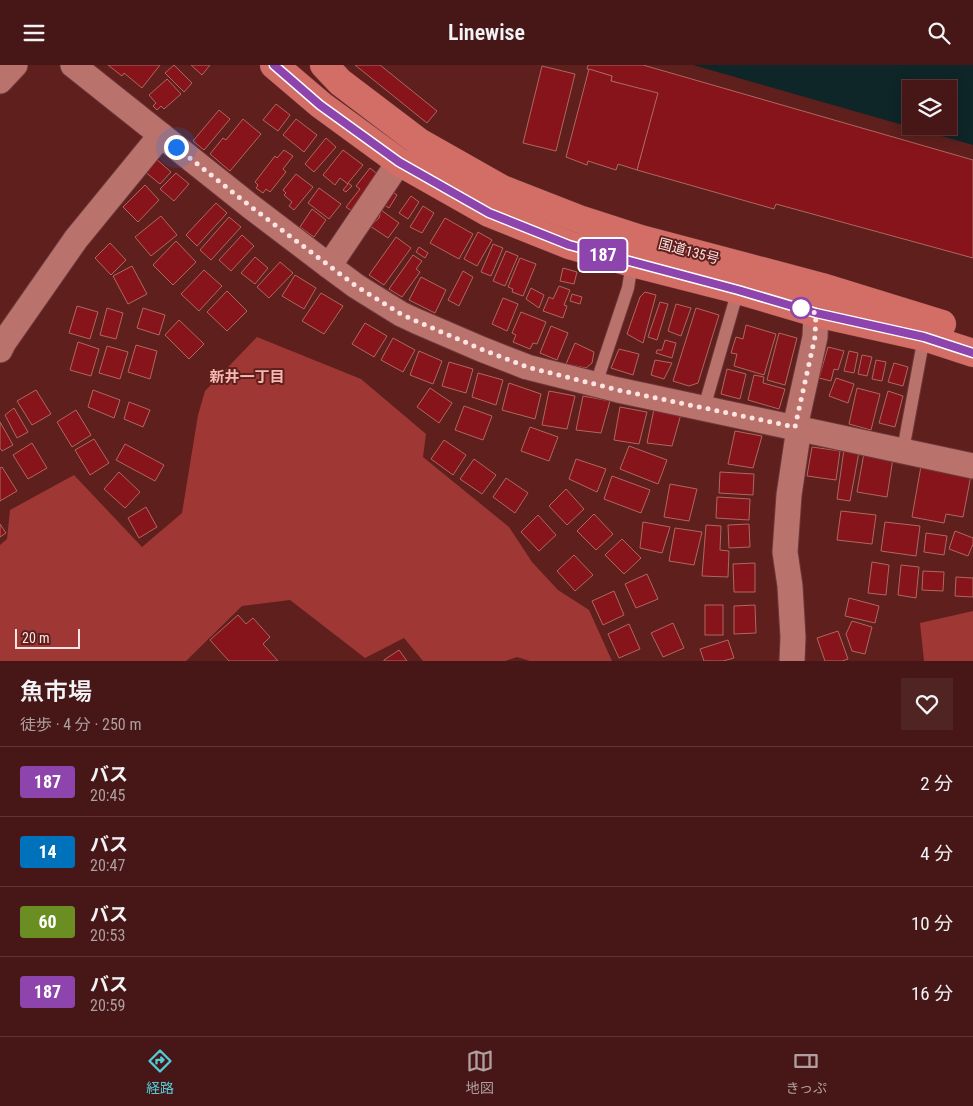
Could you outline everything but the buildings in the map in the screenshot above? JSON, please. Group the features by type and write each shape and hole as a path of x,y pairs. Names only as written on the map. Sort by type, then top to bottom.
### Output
{"highway":[{"name":"国道135号","path":"274,65 320,105 399,162 489,213 569,245 738,290 819,300 973,333"},
{"name":"国道135号","path":"324,65 340,82 419,142 502,189 579,219 973,353"}],"street":[{"path":"0,81 14,65"},
{"path":"73,65 328,266 356,286 401,314 416,321 527,367 704,408 973,466"},
{"path":"0,350 4,341 76,239 161,135"},
{"path":"328,266 399,162"},
{"path":"792,661 793,637 790,586 785,552 788,495 797,428 815,337 819,300"}],"lane":[{"path":"596,384 628,288 632,263"},
{"path":"704,408 738,290"},
{"path":"903,450 924,337"}],"shaded area":[{"path":"257,337 361,379 426,434 423,457 509,527 532,562 558,590 589,610 612,661 530,661 517,657 505,661 423,661 404,638 365,658 290,600 242,606 186,661 0,661 0,545 7,539 10,510 74,475 142,547 182,513 198,415 205,391"},
{"path":"973,611 973,661 924,661 920,623"}],"water":[{"path":"693,65 973,65 973,145 938,135 957,135 957,80 902,80 902,125"}],"bus line":[{"name":"187","path":"274,65 320,105 399,162 489,213 569,245 816,313 924,337 973,353"}],"district":[{"name":"新井一丁目","path":"247,377"}],"route":[{"path":"176,147 356,286 401,314 527,367 618,390 795,427 815,337 816,313 801,308"}]}
